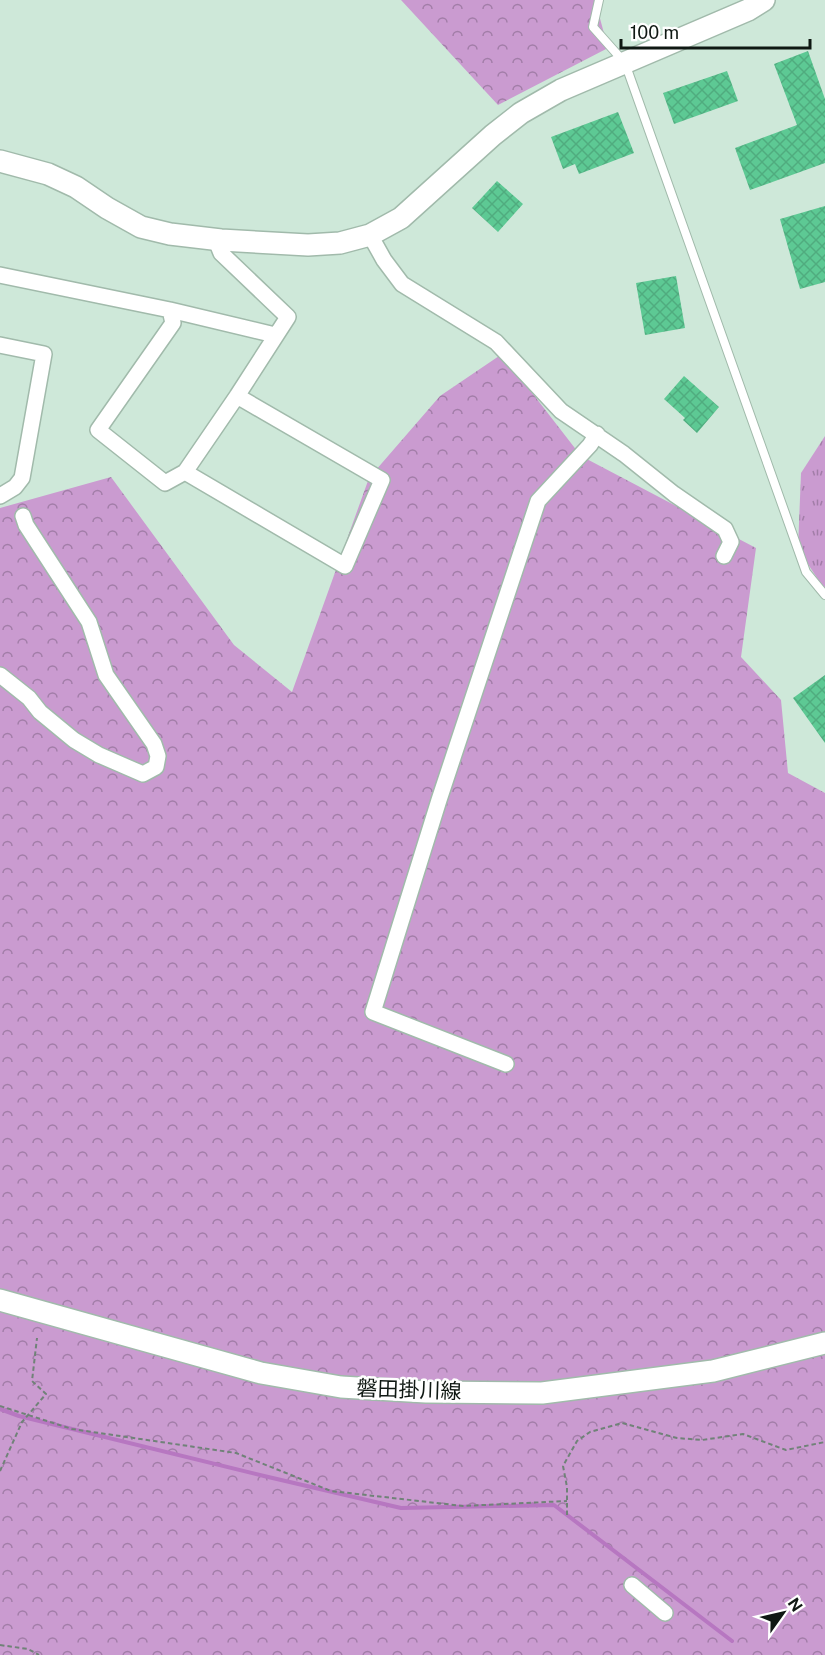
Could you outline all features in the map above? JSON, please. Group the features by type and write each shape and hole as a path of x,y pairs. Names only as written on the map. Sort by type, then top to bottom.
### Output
{"street":[{"path":"0,161 48,174 76,187 141,227 170,234 308,244 340,243 370,235 400,218 493,135 521,113 561,90 748,10 764,0"},
{"path":"370,235 384,260 402,284 495,342 561,411 597,434 674,494 725,529 731,542 724,556"},
{"path":"170,310 173,323 98,430 165,483 185,472 288,317 221,253 215,238"},
{"path":"0,275 170,310 275,335"},
{"path":"0,345 44,354 22,478 7,485 0,496"},
{"path":"185,472 345,566 382,480 237,396"},
{"path":"506,1064 373,1012 538,501 590,445 597,434"},
{"path":"0,675 29,698 40,712 74,740 99,755 143,774 156,767 158,756 154,744 106,675 89,622 22,516"},
{"name":"磐田掛川線","path":"0,1300 261,1372 341,1387 426,1392 542,1393 713,1371 825,1343"},
{"path":"632,1586 665,1612"}],"lane":[{"path":"599,0 593,27 625,63 806,572 825,595"}],"path":[{"path":"0,1471 22,1422 46,1394 32,1380 37,1338"},
{"path":"0,1406 72,1429 236,1453 331,1491 463,1506 567,1501"},
{"path":"567,1515 563,1466 577,1441 590,1432 622,1423 652,1432 702,1440 743,1434 786,1450 825,1442"},
{"path":"0,1645 28,1649 39,1655"}],"green space":[{"path":"401,0 595,0 608,48 498,105"},
{"path":"502,354 581,456 756,548 741,657 781,700 788,773 825,793 825,1655 0,1655 0,508 111,477 234,645 292,692 369,478 440,396"},
{"path":"825,436 825,590 798,549 801,473"}],"building":[{"path":"808,51 825,99 825,163 750,190 735,148 797,125 774,64"},
{"path":"727,71 738,101 674,124 663,93"},
{"path":"618,112 634,153 579,174 575,164 563,169 551,137"},
{"path":"497,181 523,204 498,232 472,208"},
{"path":"825,206 825,282 800,289 780,219"},
{"path":"676,276 685,328 645,335 636,283"},
{"path":"684,376 719,407 697,433 683,420 685,418 664,399"},
{"path":"825,675 825,743 793,698"}],"waterway":[{"path":"0,1409 19,1416 401,1508 554,1505 732,1641"}]}
